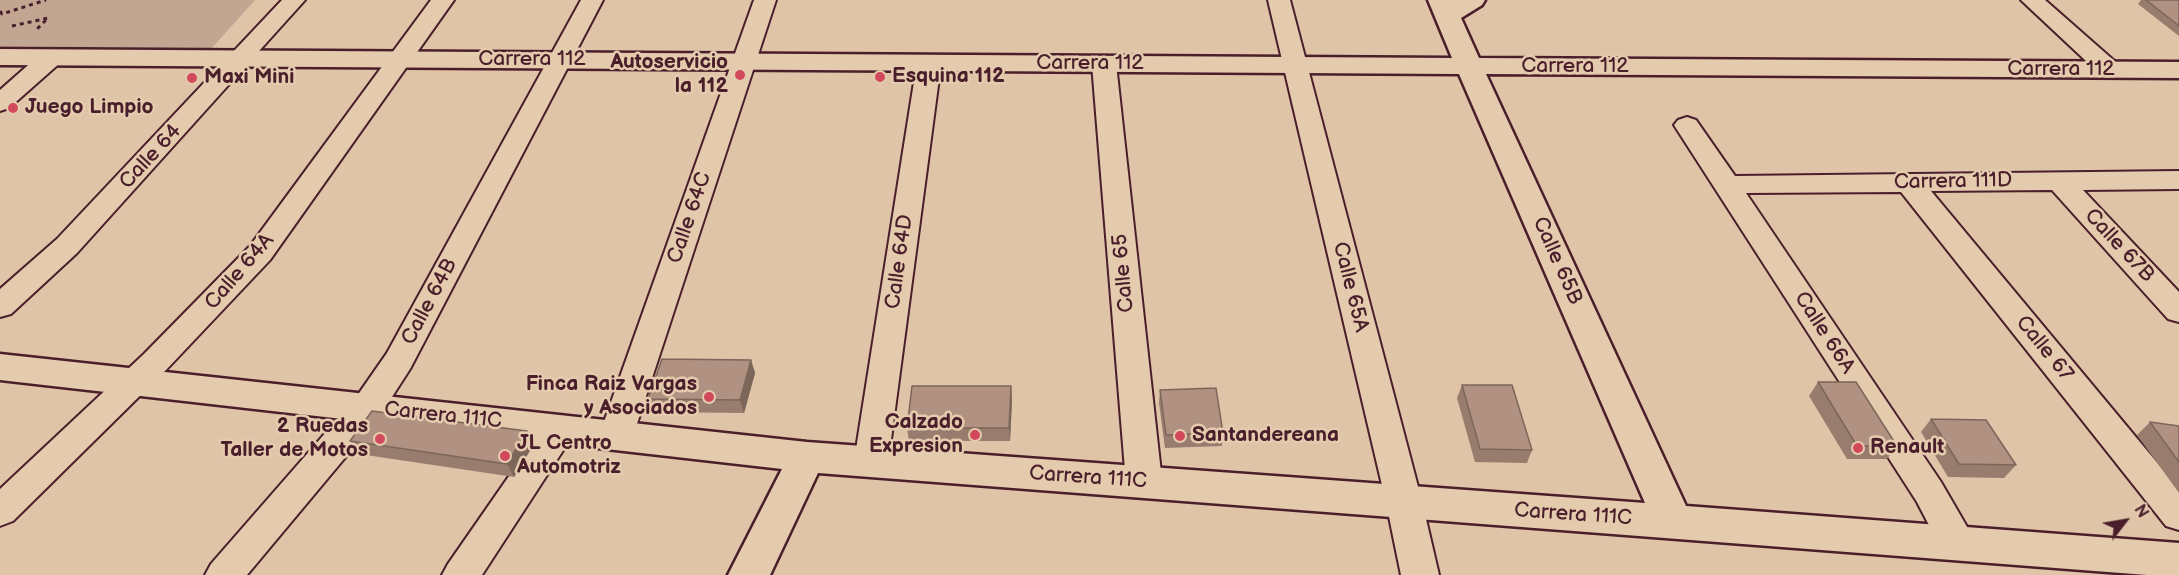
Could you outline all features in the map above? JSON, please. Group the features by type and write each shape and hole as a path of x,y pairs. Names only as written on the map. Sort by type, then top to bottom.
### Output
{"street":[{"name":"Calle 64","path":"0,306 67,246 294,0"},
{"name":"Calle 64A","path":"0,511 135,382 260,253 443,0"},
{"name":"Calle 64B","path":"224,575 367,408 399,361 592,0"},
{"name":"Calle 64C","path":"616,436 765,0"},
{"name":"Calle 65A","path":"1279,0 1404,502 1420,575"},
{"path":"1444,8 1473,0"},
{"path":"2032,0 2110,70"},
{"name":"Calle 65B","path":"1444,8 1673,522"},
{"name":"Carrera 112","path":"0,57 2179,70"},
{"path":"0,103 52,57"},
{"name":"Calle 64D","path":"871,462 929,63"},
{"name":"Calle 65","path":"1104,64 1144,482"},
{"name":"Calle 66A","path":"1687,125 1929,492 1958,543"},
{"name":"Carrera 111D","path":"1726,185 2179,180"},
{"name":"Calle 67B","path":"2059,181 2179,311"},
{"name":"Calle 67","path":"1910,183 2179,515"},
{"name":"Carrera 111C","path":"0,367 807,457 2179,560"},
{"path":"461,575 560,429"},
{"path":"749,575 807,457"}],"path":[{"path":"0,11 2,14 46,0"}],"shaded area":[{"path":"0,0 255,0 211,49 0,46"}],"building":[{"path":"2146,0 2179,0 2179,26"},
{"path":"662,359 751,360 740,400 648,399"},
{"path":"1818,382 1856,382 1897,446 1857,446"},
{"path":"1462,385 1512,385 1532,450 1480,449"},
{"path":"912,386 1011,386 1009,428 907,428"},
{"path":"1216,388 1223,433 1166,435 1160,390"},
{"path":"372,411 527,431 507,464 350,441"},
{"path":"1931,419 1986,420 2016,465 1959,464"},
{"path":"2150,422 2179,426 2179,462"}],"place":[{"name":"Autoservicio la 112","path":"740,75"},
{"name":"Esquina 112","path":"880,77"},
{"name":"Maxi Mini","path":"192,78"},
{"name":"Juego Limpio","path":"13,108"},
{"name":"Finca Raiz Vargas y Asociados","path":"709,397"},
{"name":"Calzado Expresion","path":"975,435"},
{"name":"Santandereana","path":"1180,436"},
{"name":"2 Ruedas Taller de Motos","path":"380,439"},
{"name":"Renault","path":"1858,448"},
{"name":"JL Centro Automotriz","path":"505,456"}]}
